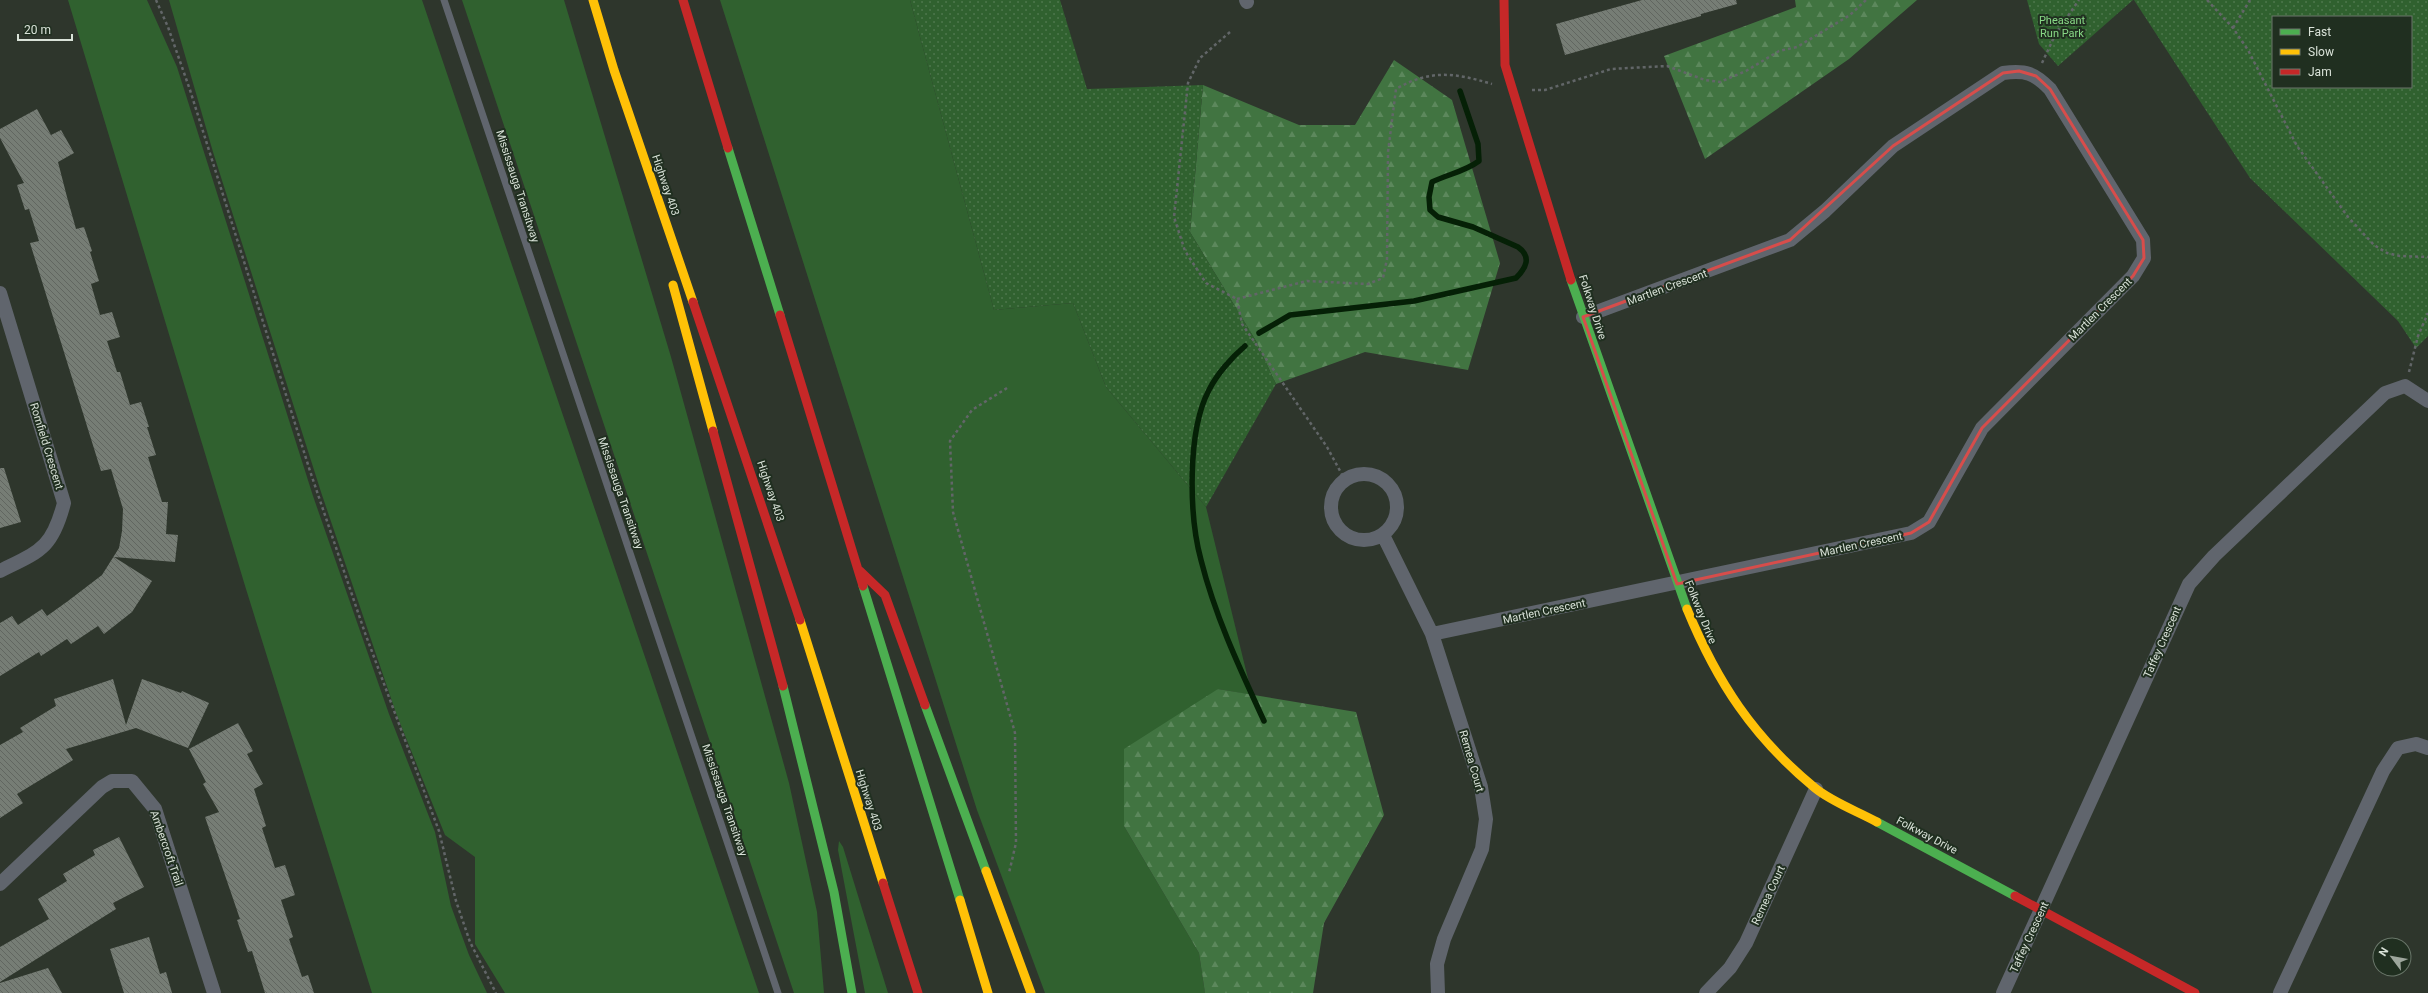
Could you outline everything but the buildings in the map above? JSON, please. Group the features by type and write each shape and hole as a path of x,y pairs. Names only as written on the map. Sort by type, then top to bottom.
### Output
{"main road":[{"name":"Highway 403","path":"593,0 614,70 771,530 918,993"},
{"path":"683,0 988,993"},
{"name":"Folkway Drive","path":"1504,0 1505,65 1583,317 1677,584 1705,653 1731,698 1762,738 1816,789 2195,993"},
{"path":"614,70 656,224"},
{"path":"671,278 794,726 834,892 852,993"},
{"path":"859,570 885,594 1030,993"}],"street":[{"name":"Martlen Crescent","path":"1432,634 1677,584 1912,533 1928,522 1982,428 2133,276 2144,258 2143,240 2050,89 2036,76 2019,71 2003,73 1916,129 1893,146 1825,211 1790,240 1583,317"},
{"name":"Romfield Crescent","path":"0,293 64,503 58,528 40,551 0,571"},
{"path":"2405,386 2423,396 2428,401"},
{"name":"Taffey Crescent","path":"2003,993 2042,911 2189,584 2214,556 2385,393 2405,386"},
{"path":"1370,474 1382,479 1392,488 1397,500 1398,513 1392,526 1383,535 1371,540 1358,540 1346,536 1337,527 1332,515 1331,502 1336,490 1345,480 1357,475 1370,474"},
{"name":"Remea Court","path":"1383,535 1432,634 1481,787 1486,819 1482,849 1444,939 1437,964 1438,993"},
{"path":"2280,993 2383,771 2398,748 2416,744 2428,748"},
{"name":"Ambercroft Trail","path":"0,884 102,787 112,781 132,781 155,809 214,993"},
{"name":"Remea Court","path":"1706,993 1730,968 1746,943 1816,789"}],"lane":[{"name":"Mississauga Transitway","path":"444,0 778,993"}],"path":[{"path":"156,0 168,27 190,90 310,471 364,633 439,831 456,901 468,936 496,993"},
{"path":"2036,76 2056,33 2078,0"},
{"path":"2207,0 2232,28 2248,50 2296,146 2348,217 2374,245 2387,253 2400,256 2428,257"},
{"path":"2232,28 2250,0"},
{"path":"1230,32 1200,58 1188,83 1174,217 1184,252 1206,283 1237,299 1242,324 1327,447 1345,480"},
{"path":"2405,386 2418,336 2428,313"},
{"path":"1007,388 972,410 950,441 953,512 1015,733 1016,842 1008,878"}],"highlighted area":[{"path":"2019,71 2036,76 2050,89 2143,240 2144,258 2133,276 1982,428 1929,522 1911,533 1677,584 1583,317 1790,240 1893,146 1916,129 2003,73"}],"green space":[{"path":"68,0 147,0 177,67 313,496 389,714 435,832 451,906 469,955 487,993 372,993 246,589"},
{"path":"169,0 422,0 759,993 505,993 475,944 475,857 445,835 396,713 321,492 213,152"},
{"path":"462,0 564,0 671,357 789,783 817,912 824,993 794,993"},
{"path":"720,0 910,0 994,310 1073,303 1106,387 1206,507 1252,695 1218,689 1124,826 1199,953 1205,993 1045,993 977,810"},
{"path":"910,0 1060,0 1087,89 1203,85 1190,232 1256,341 1276,384 1206,507 1106,387 1073,303 994,310"},
{"path":"1795,0 1917,0 1849,59 1705,159 1664,56 1796,7"},
{"name":"Pheasant Run Park","path":"2027,0 2133,0 2058,66 2039,44"},
{"path":"2134,0 2428,0 2428,336 2416,348 2398,321 2250,178"},
{"path":"1394,60 1452,100 1500,263 1468,370 1365,352 1276,384 1256,341 1190,232 1203,85 1299,125 1355,125"},
{"path":"1218,689 1356,712 1384,815 1324,923 1313,993 1205,993 1199,953 1124,826 1124,749"},
{"path":"839,841 843,847 888,993 865,993 838,850"}],"waterway":[{"path":"1259,333 1290,315 1414,301 1516,278 1520,274 1525,266 1526,259 1525,255 1518,247 1473,227 1438,217 1430,210 1429,197 1432,182 1468,168 1479,161 1478,144 1460,91"},
{"path":"1245,346 1220,372 1209,390 1202,407 1194,450 1192,498 1197,542 1213,601 1229,642 1264,721"}],"traffic: fast":[{"path":"728,148 780,315"},
{"path":"1571,280 1687,609"},
{"path":"863,586 960,900"},
{"path":"783,686 834,892 852,993"},
{"path":"925,705 986,871"},
{"path":"1877,822 2015,896"}],"traffic: slow":[{"path":"593,0 614,70 693,302"},
{"path":"673,285 713,431"},
{"path":"1687,609 1711,661 1724,684 1739,707 1773,749 1793,769 1822,793 1877,822"},
{"path":"800,620 883,883"},
{"path":"986,871 1031,993"},
{"path":"960,900 988,993"}],"traffic: jam":[{"path":"683,0 728,148"},
{"path":"1504,0 1505,65 1571,280"},
{"path":"693,302 800,620"},
{"path":"780,315 863,586"},
{"path":"713,431 783,686"},
{"path":"860,571 885,595 925,705"},
{"path":"883,883 918,993"},
{"path":"2015,896 2195,993"}]}
